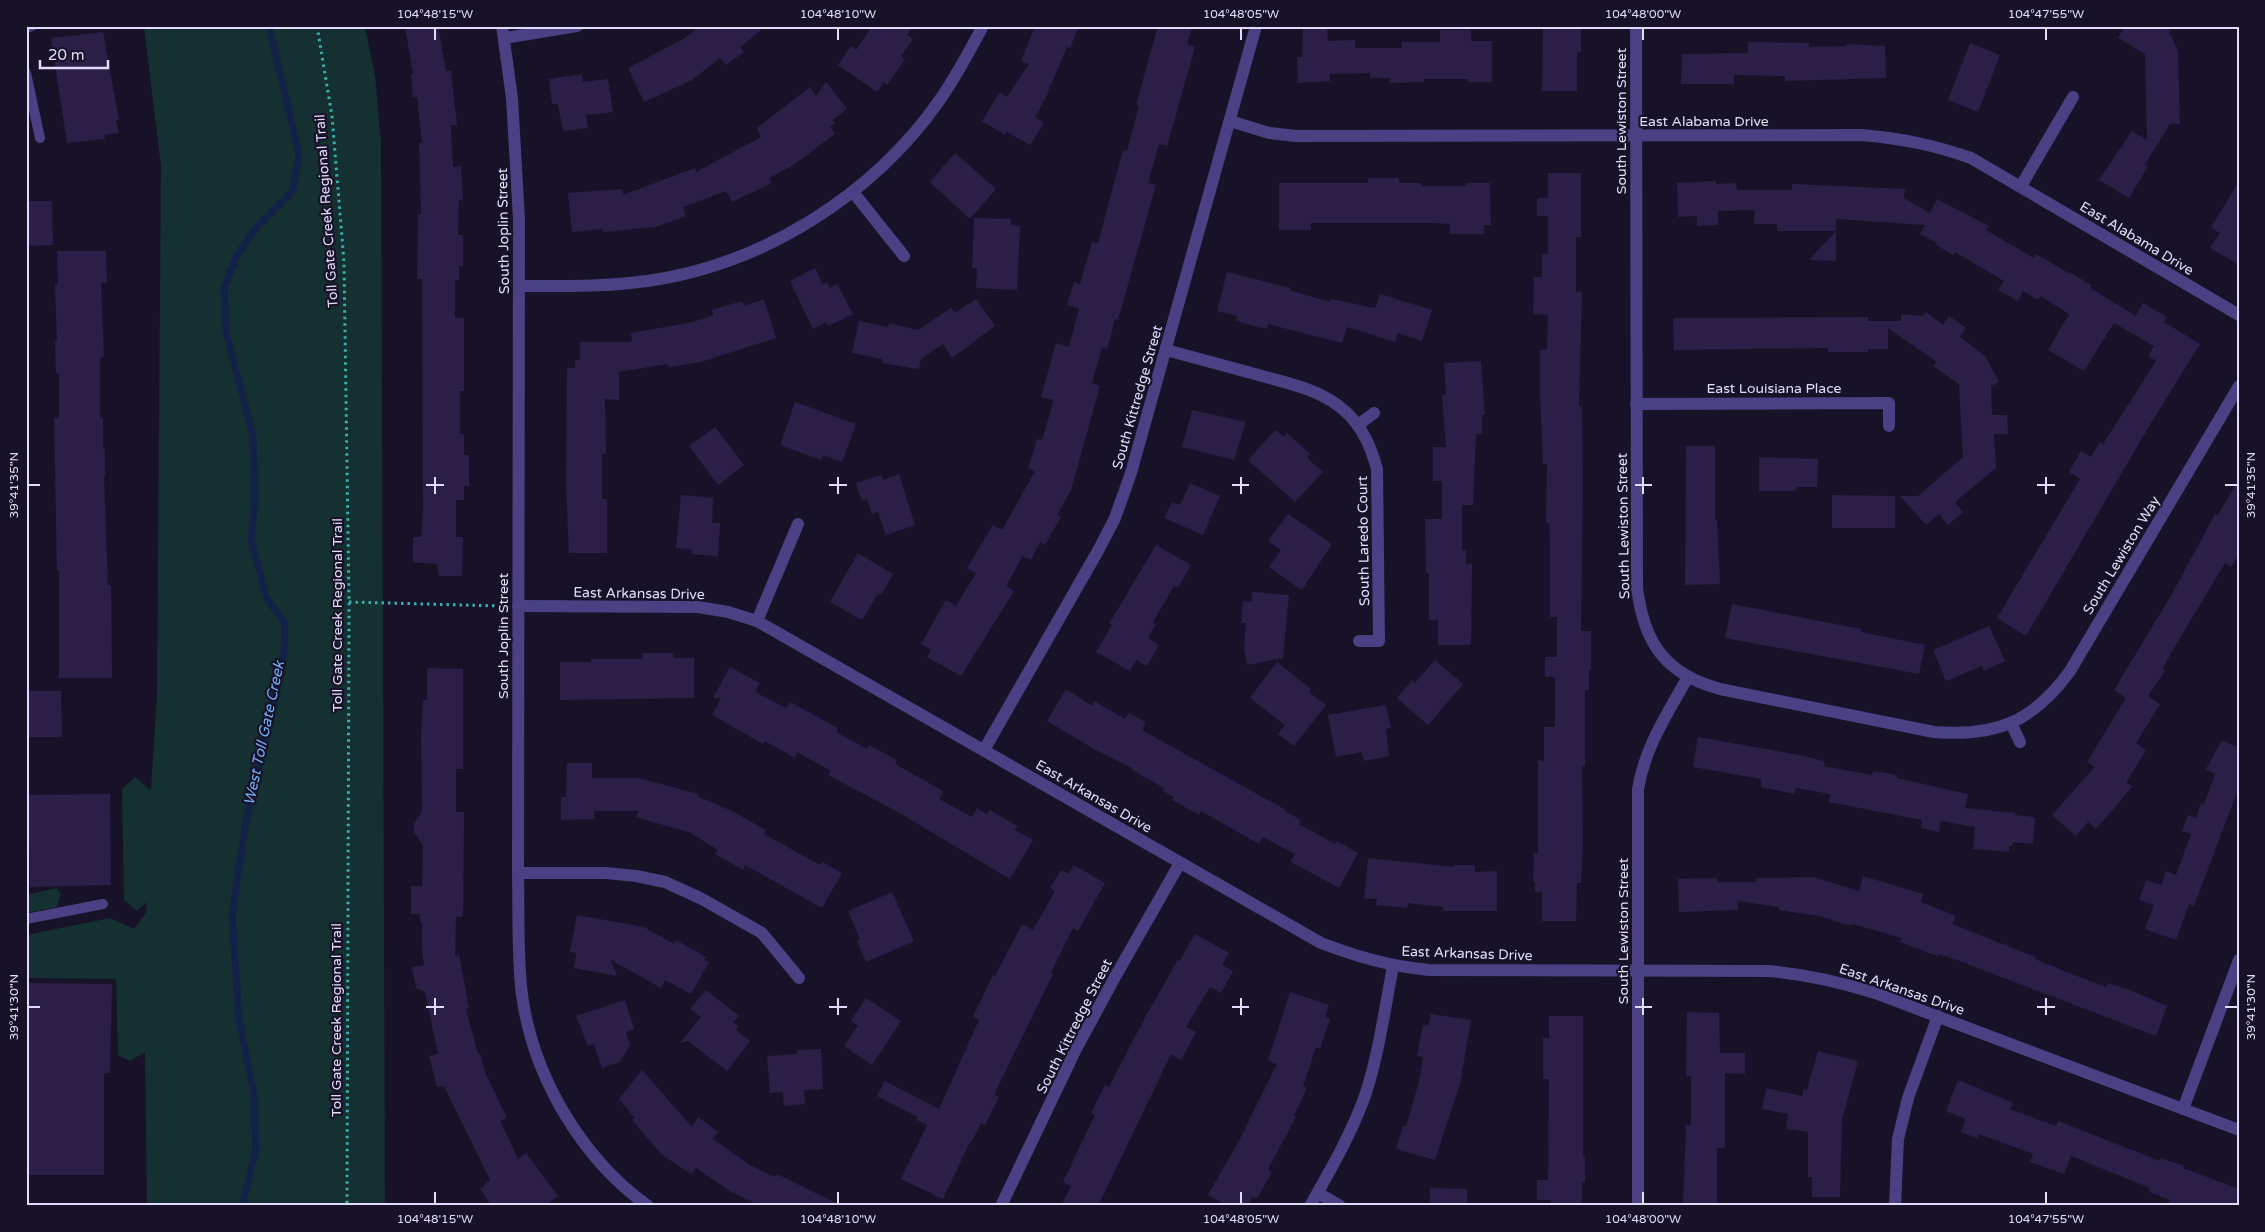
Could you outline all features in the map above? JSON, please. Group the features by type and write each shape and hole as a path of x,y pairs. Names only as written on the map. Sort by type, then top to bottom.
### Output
{"street":[{"path":"503,32 577,26"},
{"path":"519,286 602,285 648,280 694,271 738,256 780,238 820,215 853,192 904,144 938,103 961,68 982,26"},
{"name":"South Kittredge Street","path":"984,750 1115,518 1131,473 1256,26"},
{"name":"South Lewiston Street","path":"1636,26 1637,588 1640,614 1650,639 1662,657 1688,677 1651,742 1640,773 1638,789 1638,1206"},
{"name":"South Joplin Street","path":"503,32 512,98 517,158 519,286 518,873 519,962 522,996 540,1063 554,1094 576,1131 633,1202 648,1206"},
{"path":"2021,186 2073,97"},
{"name":"East Alabama Drive","path":"1230,121 1269,133 1296,136 1862,135 1931,144 1971,158 2239,315"},
{"path":"853,192 904,256"},
{"name":"South Laredo Court","path":"1166,350 1304,388 1329,399 1346,412 1358,425 1371,448 1377,469 1379,641 1359,641"},
{"name":"South Lewiston Way","path":"1688,677 1720,689 1934,732 1959,734 1986,731 2011,723 2034,710 2054,693 2070,671 2239,386"},
{"name":"East Louisiana Place","path":"1636,404 1889,403 1889,426"},
{"path":"1358,425 1374,413"},
{"path":"757,621 798,524"},
{"name":"East Arkansas Drive","path":"518,606 698,607 728,612 757,621 1321,943 1363,959 1392,966 1428,970 1768,970 1805,974 1842,982 1938,1016 2239,1130"},
{"path":"2011,723 2020,742"},
{"name":"South Kittredge Street","path":"1001,1206 1076,1049 1115,976 1180,863"},
{"path":"518,873 606,873 666,882 702,899 762,933 799,978"},
{"path":"2182,1109 2239,960"},
{"path":"1310,1206 1351,1131 1366,1092 1380,1039 1392,966"},
{"path":"1895,1206 1898,1140 1908,1098 1938,1016"},
{"path":"1318,1193 1340,1206"}],"lane":[{"path":"26,28 32,26"},
{"path":"26,73 40,138"},
{"path":"26,919 103,904"}],"path":[{"name":"Toll Gate Creek Regional Trail","path":"317,26 332,116 344,262 349,602 347,1206"},
{"path":"349,602 518,606"}],"green space":[{"path":"144,26 365,26 375,76 381,142 385,1206 147,1206 145,1052 130,1061 118,1055 116,979 26,978 26,935 110,918 134,929 146,913 147,902 137,911 124,900 122,789 135,777 151,790 157,694 161,167"},
{"path":"57,888 61,894 57,907 26,913 26,895"}],"building":[{"path":"405,26 438,26 446,71 451,71 457,125 451,125 453,167 461,166 463,200 459,200 458,235 463,235 463,266 459,266 459,280 455,280 455,318 464,318 464,391 460,391 460,434 464,434 464,455 469,455 469,486 464,486 464,500 456,500 456,537 463,537 462,576 439,576 437,564 413,562 413,537 421,537 423,511 422,279 417,279 418,214 421,215 419,143 422,143 417,97 413,98 411,74 413,74"},
{"path":"701,26 766,26 740,47 744,52 726,65 720,58 692,80 644,102 628,68 685,38"},
{"path":"872,26 913,26 907,35 913,39 901,56 905,59 887,85 884,82 877,92 838,65 851,46 856,50"},
{"path":"1035,26 1079,26 1070,48 1067,47 1045,99 1035,117 1044,123 1030,145 1007,132 1005,135 982,121 1000,92 1007,97 1029,64 1021,61"},
{"path":"1158,26 1192,26 1187,44 1195,47 1167,146 1159,144 1148,183 1156,185 1118,320 1115,319 1107,349 1102,347 1092,383 1100,386 1071,490 1057,515 1061,517 1045,545 1040,542 1031,560 1023,556 1006,586 1014,591 961,676 927,657 931,650 921,644 946,600 956,606 976,573 967,568 993,525 1002,530 1035,471 1028,469 1037,439 1042,440 1053,403 1053,400 1041,397 1056,343 1069,347 1079,308 1067,305 1074,282 1080,284 1092,242 1098,243 1123,150 1127,151 1139,106 1136,105"},
{"path":"2125,26 2167,26 2178,51 2180,124 2170,124 2145,164 2148,166 2129,198 2099,180 2132,131 2147,140 2145,54 2118,38"},
{"path":"1303,29 1327,29 1328,41 1355,40 1355,48 1402,48 1402,42 1438,42 1440,41 1440,30 1471,30 1471,41 1492,41 1492,82 1468,82 1468,79 1424,79 1424,82 1390,83 1390,78 1370,78 1370,73 1330,74 1330,81 1298,83 1297,57 1302,57"},
{"path":"1543,29 1581,29 1581,52 1577,52 1577,91 1542,91"},
{"path":"103,32 119,120 116,120 119,133 104,135 105,139 67,143 51,38"},
{"path":"1748,42 1809,43 1809,47 1846,46 1846,44 1885,46 1886,78 1785,81 1785,76 1734,75 1734,84 1681,84 1682,54 1748,53"},
{"path":"1970,43 2000,55 1978,112 1948,100"},
{"path":"582,74 583,82 608,79 613,112 586,115 588,128 563,131 558,104 552,104 549,79"},
{"path":"826,82 847,109 832,120 835,123 830,127 835,134 792,166 769,178 772,183 732,202 726,191 683,207 686,216 656,227 603,232 602,229 572,232 568,193 622,189 623,195 695,168 696,172 761,137 757,128 810,87 816,96"},
{"path":"955,153 996,189 970,219 930,182"},
{"path":"1548,173 1581,173 1581,237 1576,237 1576,292 1582,292 1579,406 1582,406 1583,481 1581,631 1591,631 1591,670 1589,670 1589,690 1585,690 1585,766 1582,766 1583,844 1581,883 1577,883 1576,921 1542,921 1542,892 1535,892 1535,882 1533,882 1534,853 1538,853 1538,760 1544,761 1544,727 1555,727 1555,677 1545,677 1545,657 1557,657 1557,617 1550,617 1550,544 1549,523 1546,523 1547,464 1543,464 1540,395 1540,350 1547,350 1548,315 1533,314 1534,277 1542,277 1542,254 1548,254 1548,216 1537,216 1537,198 1548,198"},
{"path":"1368,178 1399,178 1399,183 1421,183 1421,186 1466,186 1466,183 1490,183 1491,225 1484,225 1484,234 1450,234 1450,224 1436,223 1311,223 1311,230 1279,230 1279,183 1368,183"},
{"path":"1716,181 1716,184 1736,183 1737,190 1792,190 1792,184 1905,189 1904,198 1930,213 1937,199 1989,226 1986,230 2034,258 2036,254 2071,273 2091,285 2090,288 2136,316 2143,303 2167,317 2164,322 2200,344 2151,423 2026,636 1997,618 2080,479 2069,472 2081,451 2091,457 2100,442 2103,444 2156,361 2148,356 2154,346 2114,323 2084,371 2048,350 2069,314 2040,296 2038,300 2023,291 2018,301 1998,290 2004,281 1955,252 1953,255 1936,245 1937,243 1920,234 1925,225 1836,219 1836,231 1777,231 1777,224 1754,224 1755,210 1718,211 1718,225 1697,226 1697,216 1678,217 1677,183"},
{"path":"2239,181 2239,265 2210,248 2220,233 2211,228"},
{"path":"29,201 52,201 53,245 26,246 26,205 29,205"},
{"path":"974,218 1011,219 1011,225 1020,226 1017,290 976,288 977,268 972,268"},
{"path":"1836,231 1836,261 1809,260"},
{"path":"57,251 106,251 107,282 101,283 104,356 100,358 100,418 103,418 103,449 105,449 104,477 108,585 111,585 112,678 59,678 59,570 57,570 54,418 59,418 59,373 56,373 55,341 57,341 55,284 58,284"},
{"path":"815,268 823,284 827,282 830,288 837,284 853,314 828,326 826,322 813,329 790,281"},
{"path":"1227,272 1290,288 1289,290 1330,302 1331,299 1375,308 1380,294 1432,310 1422,341 1398,333 1395,342 1347,327 1342,343 1268,324 1267,329 1236,321 1237,316 1217,311"},
{"path":"764,299 776,338 701,362 668,367 667,364 619,372 619,400 605,399 606,454 602,454 602,499 607,499 607,553 569,553 566,484 567,368 575,368 575,360 580,360 580,342 632,342 631,333 693,322 714,315 712,310 742,301 744,306"},
{"path":"976,299 995,326 952,358 943,344 921,359 919,369 882,363 882,359 852,353 859,321 888,327 889,323 918,330 951,308 955,313"},
{"path":"1926,312 1943,325 1949,316 1966,328 1960,337 1985,356 1999,382 1991,386 1992,415 2007,415 2008,434 1994,434 1996,468 1955,502 1963,512 1948,525 1939,514 1926,525 1900,496 1918,496 1963,457 1959,384 1933,366 1937,362 1888,328 1888,349 1868,349 1868,352 1828,352 1828,348 1674,350 1673,318 1868,317 1868,321 1901,321 1901,314 1923,316"},
{"path":"1481,361 1485,415 1482,415 1482,434 1476,434 1473,505 1462,505 1462,550 1466,550 1466,564 1472,564 1471,645 1438,645 1438,620 1429,620 1429,573 1426,573 1425,519 1442,519 1442,481 1433,481 1433,447 1446,447 1442,395 1446,394 1444,363"},
{"path":"795,402 856,424 842,462 823,455 821,460 780,445"},
{"path":"1192,410 1246,422 1234,460 1182,447"},
{"path":"715,427 744,465 718,485 689,446"},
{"path":"1275,430 1284,437 1287,433 1310,454 1307,458 1323,472 1295,502 1248,460"},
{"path":"1686,446 1715,446 1715,520 1717,520 1720,584 1685,585"},
{"path":"1759,457 1818,459 1817,487 1797,487 1796,491 1759,491"},
{"path":"899,474 915,525 886,535 878,512 872,514 867,499 862,501 856,483 881,475 883,480"},
{"path":"2239,479 2239,554 2231,567 2225,563 2172,651 2163,669 2165,671 2148,696 2160,704 2136,743 2146,750 2126,783 2133,786 2096,829 2088,822 2076,836 2052,815 2095,767 2087,762 2126,698 2114,690 2172,594 2215,514 2218,515"},
{"path":"1190,483 1220,496 1203,535 1164,518 1172,502 1180,505"},
{"path":"681,495 713,498 712,523 720,523 718,556 691,554 692,549 676,548"},
{"path":"1832,495 1895,496 1895,528 1832,528"},
{"path":"1288,514 1332,544 1302,590 1269,567 1281,550 1268,541"},
{"path":"1156,545 1191,565 1178,588 1174,586 1153,622 1156,624 1148,638 1159,645 1147,666 1136,660 1130,671 1096,652 1112,625 1109,624"},
{"path":"858,553 893,574 881,595 878,593 862,620 830,602"},
{"path":"1252,592 1289,595 1283,658 1247,665 1244,647 1246,623 1241,623 1243,601 1252,602"},
{"path":"1732,604 1861,629 1861,632 1925,645 1919,674 1725,638"},
{"path":"1989,626 2005,661 1984,671 1982,666 1946,681 1933,650"},
{"path":"642,653 673,653 674,658 694,658 694,698 560,700 560,662 591,662 591,659 642,659"},
{"path":"1435,660 1463,684 1428,725 1397,698 1412,680 1415,683"},
{"path":"1277,662 1311,689 1309,692 1326,705 1294,746 1278,734 1285,725 1250,698"},
{"path":"730,667 760,683 755,692 786,708 790,702 838,728 836,732 867,749 869,745 897,760 895,764 943,791 939,799 972,817 977,808 987,814 990,810 1017,826 1015,830 1033,840 1010,879 898,812 828,775 831,771 797,752 795,758 765,741 763,744 712,715 721,698 713,698"},
{"path":"427,668 463,669 463,769 456,769 456,812 464,812 463,917 456,917 455,956 459,955 469,1008 466,1009 478,1054 480,1053 485,1072 507,1118 500,1121 518,1159 526,1153 558,1196 545,1206 492,1206 480,1189 490,1180 444,1086 437,1087 429,1056 438,1054 425,992 416,988 412,967 424,965 422,922 420,922 420,914 411,914 411,886 422,886 423,846 414,832 414,824 422,811 421,734 423,700 427,700"},
{"path":"1066,689 1092,706 1094,701 1125,719 1129,713 1146,722 1142,730 1286,810 1301,820 1299,824 1335,844 1337,841 1358,853 1339,888 1291,862 1295,854 1263,837 1259,844 1201,811 1199,815 1172,800 1174,797 1163,791 1164,788 1132,770 1132,768 1094,749 1047,721"},
{"path":"26,691 61,691 62,737 26,737"},
{"path":"1386,705 1391,728 1386,729 1389,756 1364,761 1362,752 1336,757 1328,715"},
{"path":"1698,737 1805,756 1825,762 1824,766 1872,775 1873,771 1897,775 1897,778 1968,794 1965,808 2035,817 2033,844 2013,842 2012,846 2009,846 2009,852 1973,849 1975,827 1941,821 1939,832 1921,828 1922,820 1829,802 1830,794 1796,788 1794,794 1761,787 1761,779 1693,767"},
{"path":"2222,740 2239,748 2239,787 2194,906 2189,904 2176,940 2145,929 2154,905 2139,900 2146,880 2161,885 2166,871 2176,875 2191,834 2182,831 2188,815 2196,818 2201,803 2204,804 2215,774 2206,769"},
{"path":"567,763 592,763 592,778 639,778 698,794 697,796 732,811 766,830 764,834 820,865 822,862 842,873 822,908 745,865 743,870 715,854 718,850 691,833 636,817 638,811 594,811 594,819 561,820 561,797 566,797"},
{"path":"110,794 111,885 30,887 28,795"},
{"path":"1368,858 1454,867 1454,865 1475,865 1475,872 1497,871 1497,911 1443,911 1443,907 1408,903 1407,908 1376,905 1377,899 1364,898"},
{"path":"1074,865 1105,883 1078,931 1073,928 1051,973 1053,974 994,1095 999,1097 985,1125 981,1123 970,1142 943,1199 901,1179 927,1125 917,1120 918,1117 877,1096 885,1081 939,1109 979,1020 973,1017 993,975 995,976 1022,924 1033,930 1055,891 1050,888 1061,870 1068,874"},
{"path":"1863,876 1923,894 1921,902 1956,916 1952,924 2036,957 2035,959 2064,971 2106,987 2108,983 2132,991 2167,1006 2156,1036 1957,960 1938,954 1937,956 1900,942 1902,938 1852,924 1851,926 1819,916 1779,910 1779,907 1738,901 1738,910 1679,912 1678,879 1717,878 1717,882 1756,882 1757,878 1813,877 1859,891"},
{"path":"892,892 914,941 866,962 857,941 860,939 848,911"},
{"path":"577,915 644,927 674,944 676,940 706,957 704,960 709,962 691,994 665,980 661,988 611,960 617,976 574,968 576,953 570,952"},
{"path":"1195,934 1229,953 1222,965 1233,971 1221,993 1210,987 1186,1027 1196,1032 1181,1060 1171,1054 1098,1206 1061,1206 1071,1186 1063,1182 1095,1115 1091,1113 1105,1085 1109,1087 1147,1014"},
{"path":"26,983 112,984 110,1073 104,1073 104,1175 26,1175"},
{"path":"706,990 739,1016 733,1022 738,1026 736,1030 750,1041 727,1071 688,1041 680,1043 701,1017 690,1009"},
{"path":"1290,992 1329,1005 1325,1017 1330,1019 1320,1049 1316,1047 1303,1086 1307,1088 1294,1116 1296,1117 1268,1169 1272,1172 1257,1199 1252,1197 1248,1206 1227,1206 1208,1195 1240,1139 1277,1064 1268,1060"},
{"path":"866,998 901,1021 872,1065 844,1046 858,1026 851,1021"},
{"path":"625,1000 634,1029 626,1032 630,1045 620,1062 602,1068 594,1044 588,1046 576,1016"},
{"path":"1687,1012 1719,1013 1720,1053 1745,1053 1745,1074 1725,1073 1725,1148 1717,1148 1717,1204 1713,1206 1683,1205 1686,1125 1691,1125 1691,1076 1686,1076"},
{"path":"1431,1014 1471,1020 1460,1084 1435,1160 1396,1149 1403,1126 1406,1126 1419,1082 1423,1057 1417,1056 1423,1025 1428,1026"},
{"path":"1549,1016 1583,1016 1583,1157 1585,1157 1585,1182 1582,1182 1582,1206 1551,1206 1551,1200 1537,1200 1537,1180 1548,1180 1549,1079 1543,1079 1543,1038 1549,1038"},
{"path":"821,1049 823,1089 804,1090 805,1104 784,1106 783,1092 770,1093 767,1056 797,1054 797,1050"},
{"path":"1818,1051 1858,1061 1842,1120 1840,1197 1812,1197 1812,1177 1808,1177 1808,1132 1786,1129 1788,1114 1762,1109 1766,1088 1802,1096 1804,1089 1807,1090"},
{"path":"642,1070 692,1127 698,1117 718,1132 713,1139 750,1165 775,1177 777,1174 842,1206 761,1206 731,1192 696,1168 691,1174 662,1155 632,1120 635,1118 619,1099"},
{"path":"1958,1080 2013,1103 2010,1109 2056,1126 2058,1121 2160,1161 2161,1158 2184,1166 2183,1168 2239,1189 2239,1206 2168,1206 2170,1200 2149,1192 2150,1188 2071,1156 2064,1174 2030,1162 2033,1154 1979,1134 1977,1138 1961,1132 1966,1119 1946,1111"},
{"path":"1430,1188 1467,1189 1467,1206 1430,1206"}],"waterway":[{"name":"West Toll Gate Creek","path":"242,1206 256,1149 254,1095 239,1019 232,916 246,821 278,685 284,651 285,623 267,599 251,540 255,499 253,436 226,332 224,290 236,257 255,229 293,191 299,154 269,26"}]}
